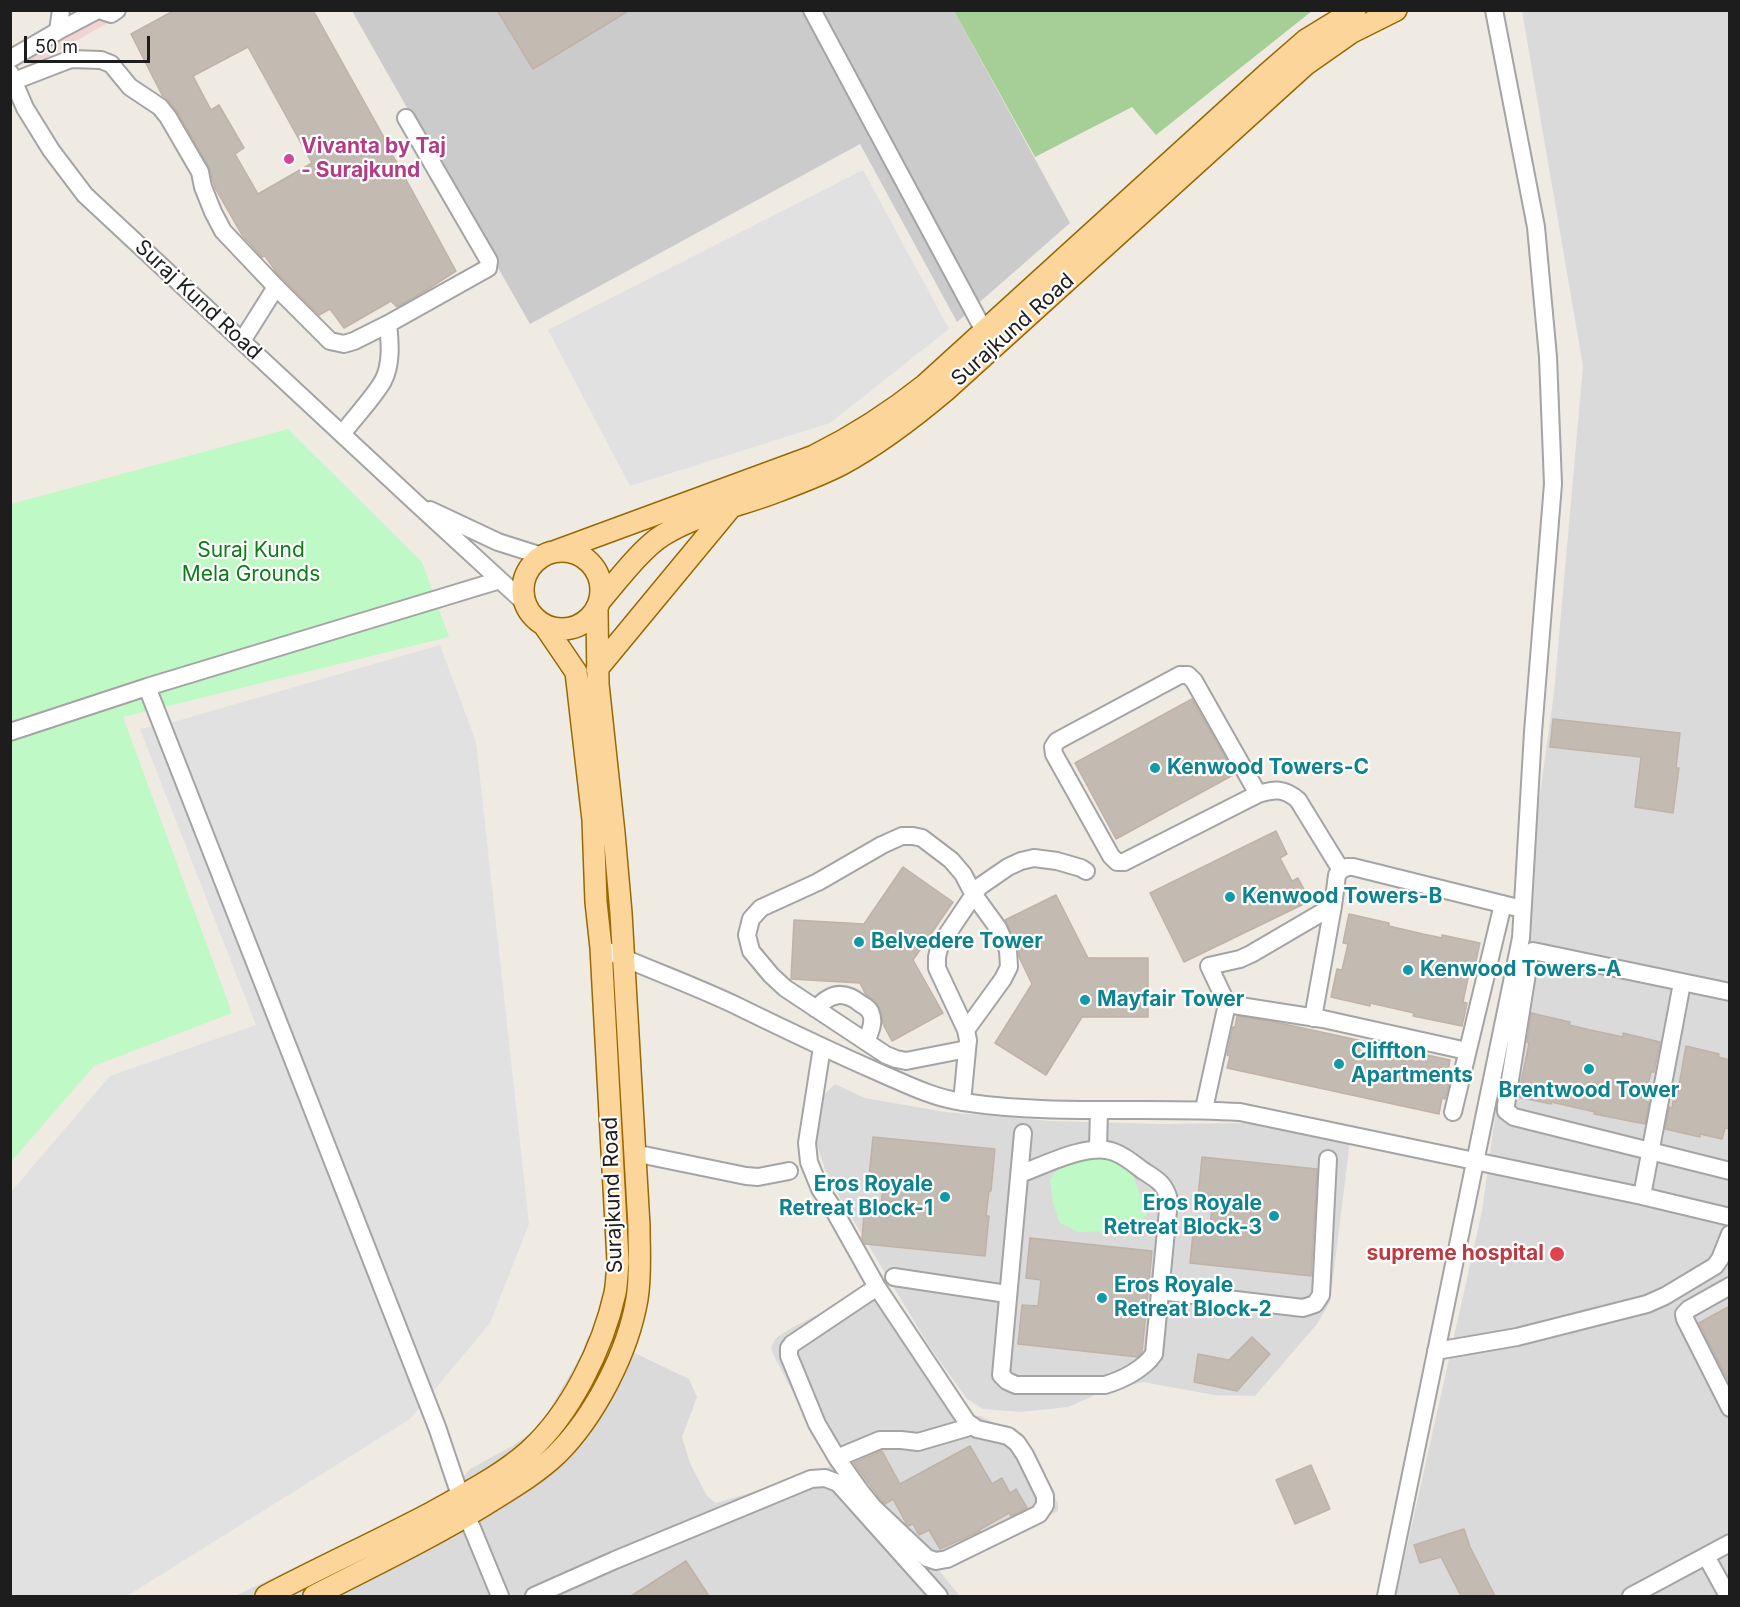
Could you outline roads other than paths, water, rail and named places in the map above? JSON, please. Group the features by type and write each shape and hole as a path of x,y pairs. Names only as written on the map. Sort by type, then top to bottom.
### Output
{"main road":[{"name":"Surajkund Road","path":"266,1596 536,1471 568,1442 610,1378 622,1352 637,1297 639,1226 624,958 614,833 597,684 598,605 634,561 662,535 699,517 771,494 841,464 919,413 946,390 989,339 1267,74 1306,40 1355,10"},
{"name":"Surajkund Road","path":"549,553 814,456 878,421 989,339 1305,65 1352,32 1396,10"},
{"path":"597,669 731,507"},
{"path":"549,553 578,554 590,562 599,576 602,588 598,605 589,619 574,627 567,629 544,625 532,615 525,603 526,573 533,564 549,553"},
{"name":"Surajkund Road","path":"314,1596 464,1506 529,1451 578,1388 601,1339 615,1292 618,1261 593,820 576,672 544,625"}],"street":[{"path":"58,31 61,10"},
{"path":"10,59 99,10 111,14 117,10"},
{"path":"812,10 989,339"},
{"path":"1386,1596 1521,938 1533,732 1553,484 1548,357 1536,227 1494,10"},
{"path":"12,77 71,59 101,60 111,64 117,69 125,83 160,107 168,117 200,172 203,187 223,231 330,341 344,344 388,324 484,271 489,264 406,118"},
{"name":"Suraj Kund Road","path":"12,77 35,125 86,195 525,603"},
{"path":"242,341 276,287"},
{"path":"342,434 383,380 388,358 388,324"},
{"path":"416,503 498,542 549,553"},
{"path":"10,732 147,687 500,580"},
{"path":"1258,794 1194,681 1188,675 1180,675 1057,741 1053,747 1054,754 1111,856 1117,862 1124,862 1258,794 1275,789 1291,794 1298,800 1341,870"},
{"path":"147,687 437,1427 464,1506 500,1596"},
{"path":"966,1030 1004,979 1009,967 1008,951 998,928 974,895 963,874 951,860 922,838 902,836 882,845 818,882 761,908 752,919 747,935 751,951 771,975 785,988 886,1055 906,1061 967,1049"},
{"path":"962,1102 968,1040 966,1030 937,968 940,945 979,887 1008,867 1034,858 1057,861 1086,871"},
{"path":"1313,1018 1337,875 1341,870 1353,867 1522,909"},
{"path":"1453,1112 1503,904"},
{"path":"1204,1110 1227,1004 1209,966 1251,954 1333,906"},
{"path":"601,948 692,985 822,1047 930,1094 962,1102 1027,1108 1240,1112 1474,1160 1730,1217"},
{"path":"1730,992 1536,951 1530,955 1506,1111 1514,1117 1730,1171"},
{"path":"1642,1196 1682,983"},
{"path":"816,1009 833,995 844,994 853,997 872,1015 872,1026 866,1042"},
{"path":"1227,1004 1313,1018 1467,1051"},
{"path":"822,1047 807,1143 809,1162 820,1189 877,1287 966,1422 977,1429 1008,1437 1017,1443 1045,1496 1045,1505 1039,1514 947,1559 936,1561 927,1558 873,1507 861,1492 817,1424 789,1356 789,1348 877,1287"},
{"path":"1098,1149 1099,1110"},
{"path":"1020,1174 1083,1150 1098,1149 1112,1151 1124,1157 1161,1183 1167,1191 1169,1200 1154,1354 1149,1362 1113,1383 1105,1385 1016,1385 1001,1375 1023,1133"},
{"path":"634,1153 746,1176 758,1177 789,1171"},
{"path":"1160,1291 1303,1308 1315,1304 1321,1295 1328,1159"},
{"path":"1436,1351 1517,1337 1647,1304 1715,1266 1730,1234"},
{"path":"894,1277 1007,1294"},
{"path":"1730,1286 1684,1314 1730,1408"},
{"path":"837,1458 880,1440 918,1442 973,1426"},
{"path":"534,1596 811,1479 825,1478 838,1483 939,1596"},
{"path":"1636,1595 1730,1543"},
{"path":"1706,1556 1728,1596"}],"place":[{"name":"Vivanta by Taj - Surajkund","path":"289,159"},
{"name":"Kenwood Towers-C","path":"1155,768"},
{"name":"Kenwood Towers-B","path":"1230,897"},
{"name":"Belvedere Tower","path":"859,942"},
{"name":"Kenwood Towers-A","path":"1408,970"},
{"name":"Mayfair Tower","path":"1085,1000"},
{"name":"Cliffton Apartments","path":"1339,1064"},
{"name":"Brentwood Tower","path":"1589,1069"},
{"name":"Eros Royale Retreat Block-1","path":"945,1197"},
{"name":"Eros Royale Retreat Block-3","path":"1274,1216"},
{"name":"supreme hospital","path":"1557,1254"},
{"name":"Eros Royale Retreat Block-2","path":"1102,1298"}],"park label":[{"name":"Suraj Kund Mela Grounds","path":"251,563"}]}
